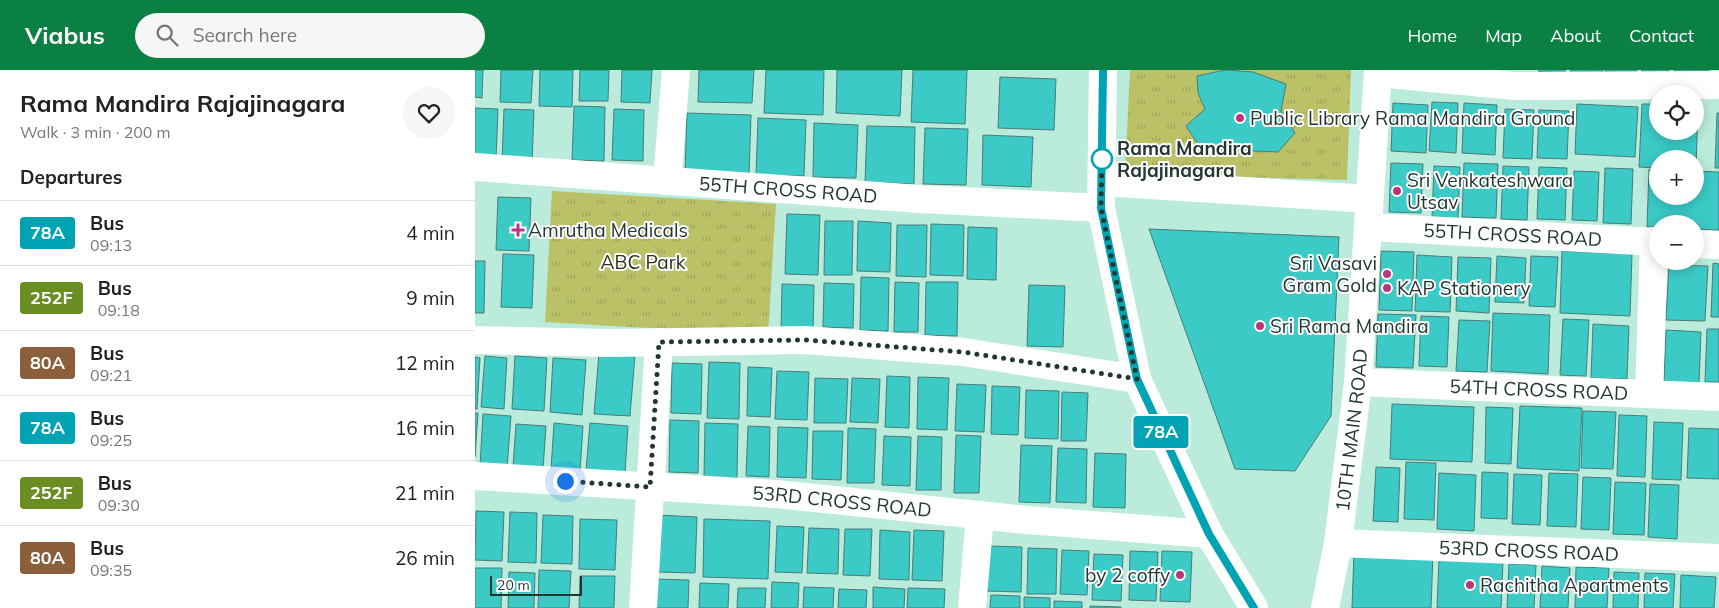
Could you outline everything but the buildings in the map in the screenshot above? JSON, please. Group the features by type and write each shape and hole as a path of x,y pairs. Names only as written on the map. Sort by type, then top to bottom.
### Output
{"street":[{"path":"667,181 676,70"},
{"path":"1103,70 1101,195 1137,379 1209,534 1254,608"},
{"path":"1378,71 1515,86 1719,85"},
{"name":"10TH MAIN ROAD","path":"1325,608 1338,543 1358,382 1378,71"},
{"name":"55TH CROSS ROAD","path":"475,167 920,199 1101,195 1369,199"},
{"name":"55TH CROSS ROAD","path":"1368,227 1649,242"},
{"path":"1704,244 1719,245"},
{"path":"1649,393 1655,270"},
{"path":"475,340 659,342 805,340 963,352 1137,379"},
{"path":"643,608 659,342"},
{"name":"54TH CROSS ROAD","path":"1358,382 1649,393 1719,398"},
{"name":"53RD CROSS ROAD","path":"475,476 776,494 980,515 1209,534"},
{"path":"971,608 980,515"},
{"name":"53RD CROSS ROAD","path":"1338,543 1719,558"}],"green space":[{"path":"1130,70 1351,70 1347,180 1125,174"},
{"name":"ABC Park","path":"552,191 776,204 768,335 545,322"}],"bus line":[{"name":"78A","path":"1103,70 1101,208 1137,379 1209,534 1254,608"}],"place":[{"name":"Public Library Rama Mandira Ground","path":"1240,118"},
{"name":"Rama Mandira Rajajinagara","path":"1102,159"},
{"name":"Sri Venkateshwara Utsav","path":"1397,191"},
{"name":"Amrutha Medicals","path":"518,230"},
{"name":"Sri Vasavi Gram Gold","path":"1387,274"},
{"name":"KAP Stationery","path":"1387,288"},
{"name":"Sri Rama Mandira","path":"1260,326"},
{"name":"by 2 coffy","path":"1180,575"},
{"name":"Rachitha Apartments","path":"1470,585"}],"route":[{"path":"565,481 650,487 659,342 805,340 963,352 1137,379 1101,208 1102,159"}]}
